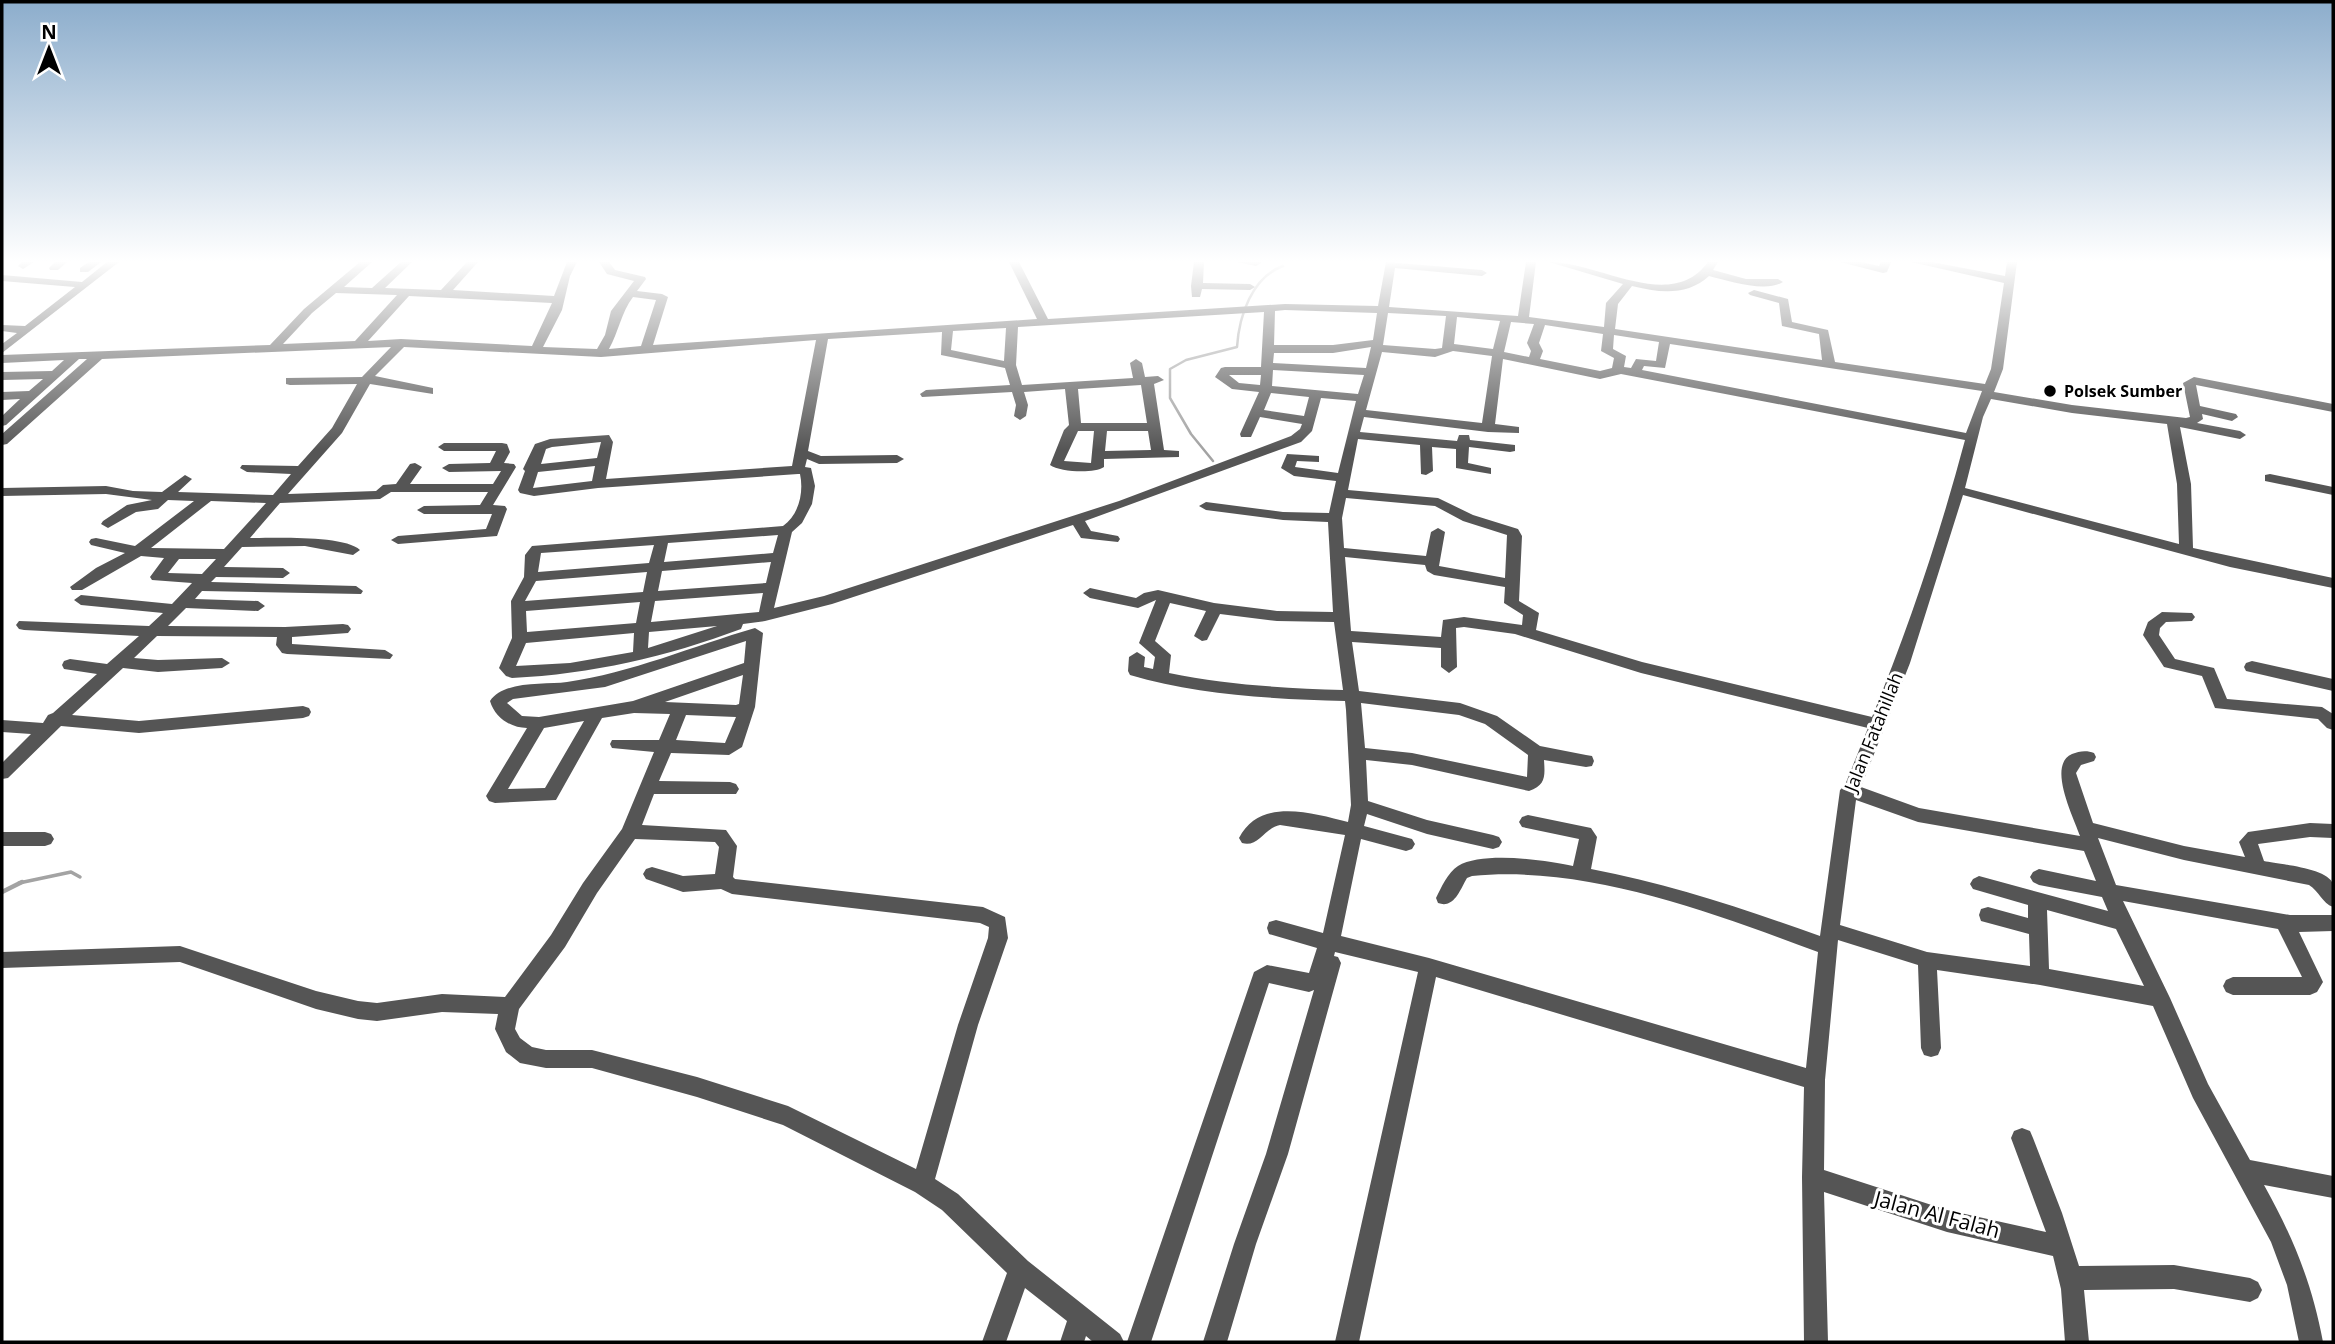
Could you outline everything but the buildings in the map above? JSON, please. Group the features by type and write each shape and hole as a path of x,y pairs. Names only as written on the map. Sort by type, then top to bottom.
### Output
{"street":[{"path":"2,350 34,325"},
{"path":"273,348 295,325"},
{"path":"359,344 376,325"},
{"path":"535,351 547,325"},
{"path":"601,353 614,325"},
{"path":"646,349 653,325"},
{"path":"2,359 401,343 601,353 1000,325"},
{"path":"1012,325 1010,365 1022,405 1020,416"},
{"path":"1246,434 1266,388 1270,325"},
{"path":"1215,1342 1245,1244 1277,1154 1332,942 1360,805 1353,696 1341,617 1335,518 1380,325"},
{"path":"1270,349 1334,349 1377,345 1435,353 1448,350 1451,325"},
{"path":"1488,428 1505,325"},
{"path":"1533,362 1537,351 1533,344 1540,325"},
{"path":"1567,325 1829,364 1987,391 2072,409 2174,422 2240,435"},
{"path":"1610,325 1607,351 1620,356 1618,370"},
{"path":"1789,325 1824,332 1829,364"},
{"name":"Jalan Fatahillah","path":"1816,1342 1813,1177 1815,1080 1829,939 1849,790 1902,663 1987,391 1997,369 2004,325"},
{"path":"2,328 27,330"},
{"path":"948,328 945,352 974,356 987,363 1010,365"},
{"path":"798,470 823,336"},
{"path":"1635,373 1640,362 1661,365 1665,340"},
{"path":"5,765 115,666 205,579 337,429 366,379 401,343"},
{"path":"1449,347 1600,375 1618,370 1973,438"},
{"path":"4,419 76,356"},
{"path":"2,441 98,356"},
{"path":"1136,363 1148,381 1152,427 1158,454"},
{"path":"1369,372 1232,369 1225,371 1221,377 1236,386 1316,393 1362,406 1462,425 1514,430"},
{"path":"2,376 55,375"},
{"path":"290,381 366,379 393,382 429,391"},
{"path":"926,394 1148,381"},
{"path":"2174,422 2197,419 2190,382 2333,408"},
{"path":"1071,384 1075,427"},
{"path":"598,484 607,439 598,438 540,447 530,469 525,490 528,492 598,484 798,470 806,471 809,479 798,523 786,530 540,548 533,553 531,577 518,601 520,638 507,668 512,672 598,665 640,656 1079,523 1296,439 1306,431 1316,393"},
{"path":"2,396 32,395"},
{"path":"2195,409 2232,417"},
{"path":"1257,413 1310,421"},
{"path":"4,419 28,418"},
{"path":"2174,422 2184,484 2186,551"},
{"path":"1462,425 1462,467 1486,471"},
{"path":"1101,427 1097,467 1057,465 1060,447 1068,440 1070,430 1075,427 1101,427 1152,427"},
{"path":"1353,435 1510,448"},
{"path":"1426,442 1426,471"},
{"path":"444,446 502,446 503,452 495,467"},
{"path":"800,452 818,460 897,459"},
{"path":"1099,455 1174,454"},
{"path":"1314,458 1292,457 1288,468 1342,485 1438,502 1468,518 1513,532 1512,604 1532,615 1528,633"},
{"path":"530,469 603,461"},
{"path":"400,488 415,467"},
{"path":"435,488 450,467 509,467 484,509"},
{"path":"247,468 301,470"},
{"path":"2270,478 2333,491"},
{"path":"108,524 129,509 149,508 185,479"},
{"path":"2,492 100,490 133,495 274,499 360,497 380,495 388,488 497,488"},
{"path":"1958,490 2261,570 2333,583"},
{"path":"209,496 79,594 179,606 258,606"},
{"path":"1206,506 1274,516 1335,518"},
{"path":"398,540 492,533 500,509 422,513"},
{"path":"1079,523 1087,536 1113,539"},
{"path":"618,744 733,748 747,707 757,622 772,587 786,530"},
{"path":"1438,532 1432,568 1439,572 1513,584"},
{"path":"640,656 642,628 662,539"},
{"path":"96,542 135,552 174,555 304,542 353,550"},
{"path":"1336,552 1432,561"},
{"path":"174,555 158,577 356,590"},
{"path":"531,577 778,557"},
{"path":"205,579 283,573"},
{"path":"518,607 772,587"},
{"path":"1090,593 1138,603 1149,596 1165,596 1214,608 1277,616 1341,617"},
{"path":"1160,678 1163,655 1147,643 1165,596"},
{"path":"1202,636 1210,623 1214,608"},
{"path":"2188,617 2162,617 2153,626 2151,635 2169,663 2208,672 2221,704 2318,712 2324,714 2333,724"},
{"path":"520,638 757,622"},
{"path":"750,667 634,707 539,723 518,722 500,708 499,698 605,681 757,622"},
{"path":"1449,667 1447,625 1454,622 1494,626 1528,633 1629,664 1877,724"},
{"path":"24,625 152,631 285,632 343,629"},
{"path":"285,632 284,645 287,649 385,655"},
{"path":"1345,636 1449,643"},
{"path":"1137,657 1136,671 1160,678 1273,692 1353,696 1472,712 1491,720 1536,751 1586,761"},
{"path":"70,665 158,666 222,663"},
{"path":"2252,667 2333,685"},
{"path":"634,707 737,711 747,707"},
{"path":"680,709 630,832 590,888 558,941 510,1006 505,1029 513,1045 527,1056 546,1059 592,1059 697,1087 788,1116 923,1184 950,1202 1020,1269 1112,1342"},
{"path":"2,726 49,724 139,727 303,712"},
{"path":"539,723 495,796 550,795 597,713"},
{"path":"1356,753 1412,759 1529,784 1536,780 1536,751"},
{"path":"2088,757 2076,759 2069,765 2068,773 2107,890 2160,998 2200,1091 2290,1260 2305,1304 2311,1342"},
{"path":"649,788 730,789"},
{"path":"1849,790 1918,815 2088,837 2143,841 2184,853 2314,878 2323,884 2333,899"},
{"path":"1360,805 1427,827 1493,842"},
{"path":"1248,838 1260,825 1279,818 1355,831 1406,844"},
{"path":"1528,822 1586,833 1588,837 1581,874"},
{"path":"2257,867 2248,842 2254,837 2310,830 2333,831"},
{"path":"630,832 720,835 728,846 723,881"},
{"path":"2,839 45,839"},
{"path":"1445,898 1461,873 1476,867 1529,865 1650,888 1829,939 1927,960 2040,975 2160,998"},
{"path":"652,874 683,884 723,881 732,886 983,915 998,923 998,938 968,1024 923,1184"},
{"path":"2039,877 2283,922 2319,925 2333,923"},
{"path":"1979,884 2122,923"},
{"path":"2037,900 2040,975"},
{"path":"1988,915 2039,929"},
{"path":"2233,986 2310,986 2313,982 2311,971 2283,922"},
{"path":"1276,928 1429,966 1815,1080"},
{"path":"1139,1342 1261,978 1267,974 1313,982 1332,942"},
{"path":"2,960 180,954 316,1000 377,1012 442,1003 510,1006"},
{"path":"1927,960 1931,1048"},
{"path":"1347,1342 1429,966"},
{"path":"2022,1138 2072,1278 2078,1310 2077,1342"},
{"path":"2244,1170 2333,1187"},
{"name":"Jalan Al Falah","path":"1813,1177 1947,1221 2062,1247"},
{"path":"994,1342 1020,1269"},
{"path":"2072,1278 2174,1277 2250,1290"},
{"path":"1072,1342 1080,1318"}],"waterway":[{"path":"1213,461 1191,434 1170,398 1170,369 1186,360 1237,347 1241,325"},
{"path":"21,883 71,872 80,877"},
{"path":"2,892 21,883"}],"place":[{"name":"Polsek Sumber","path":"2050,391"}]}
